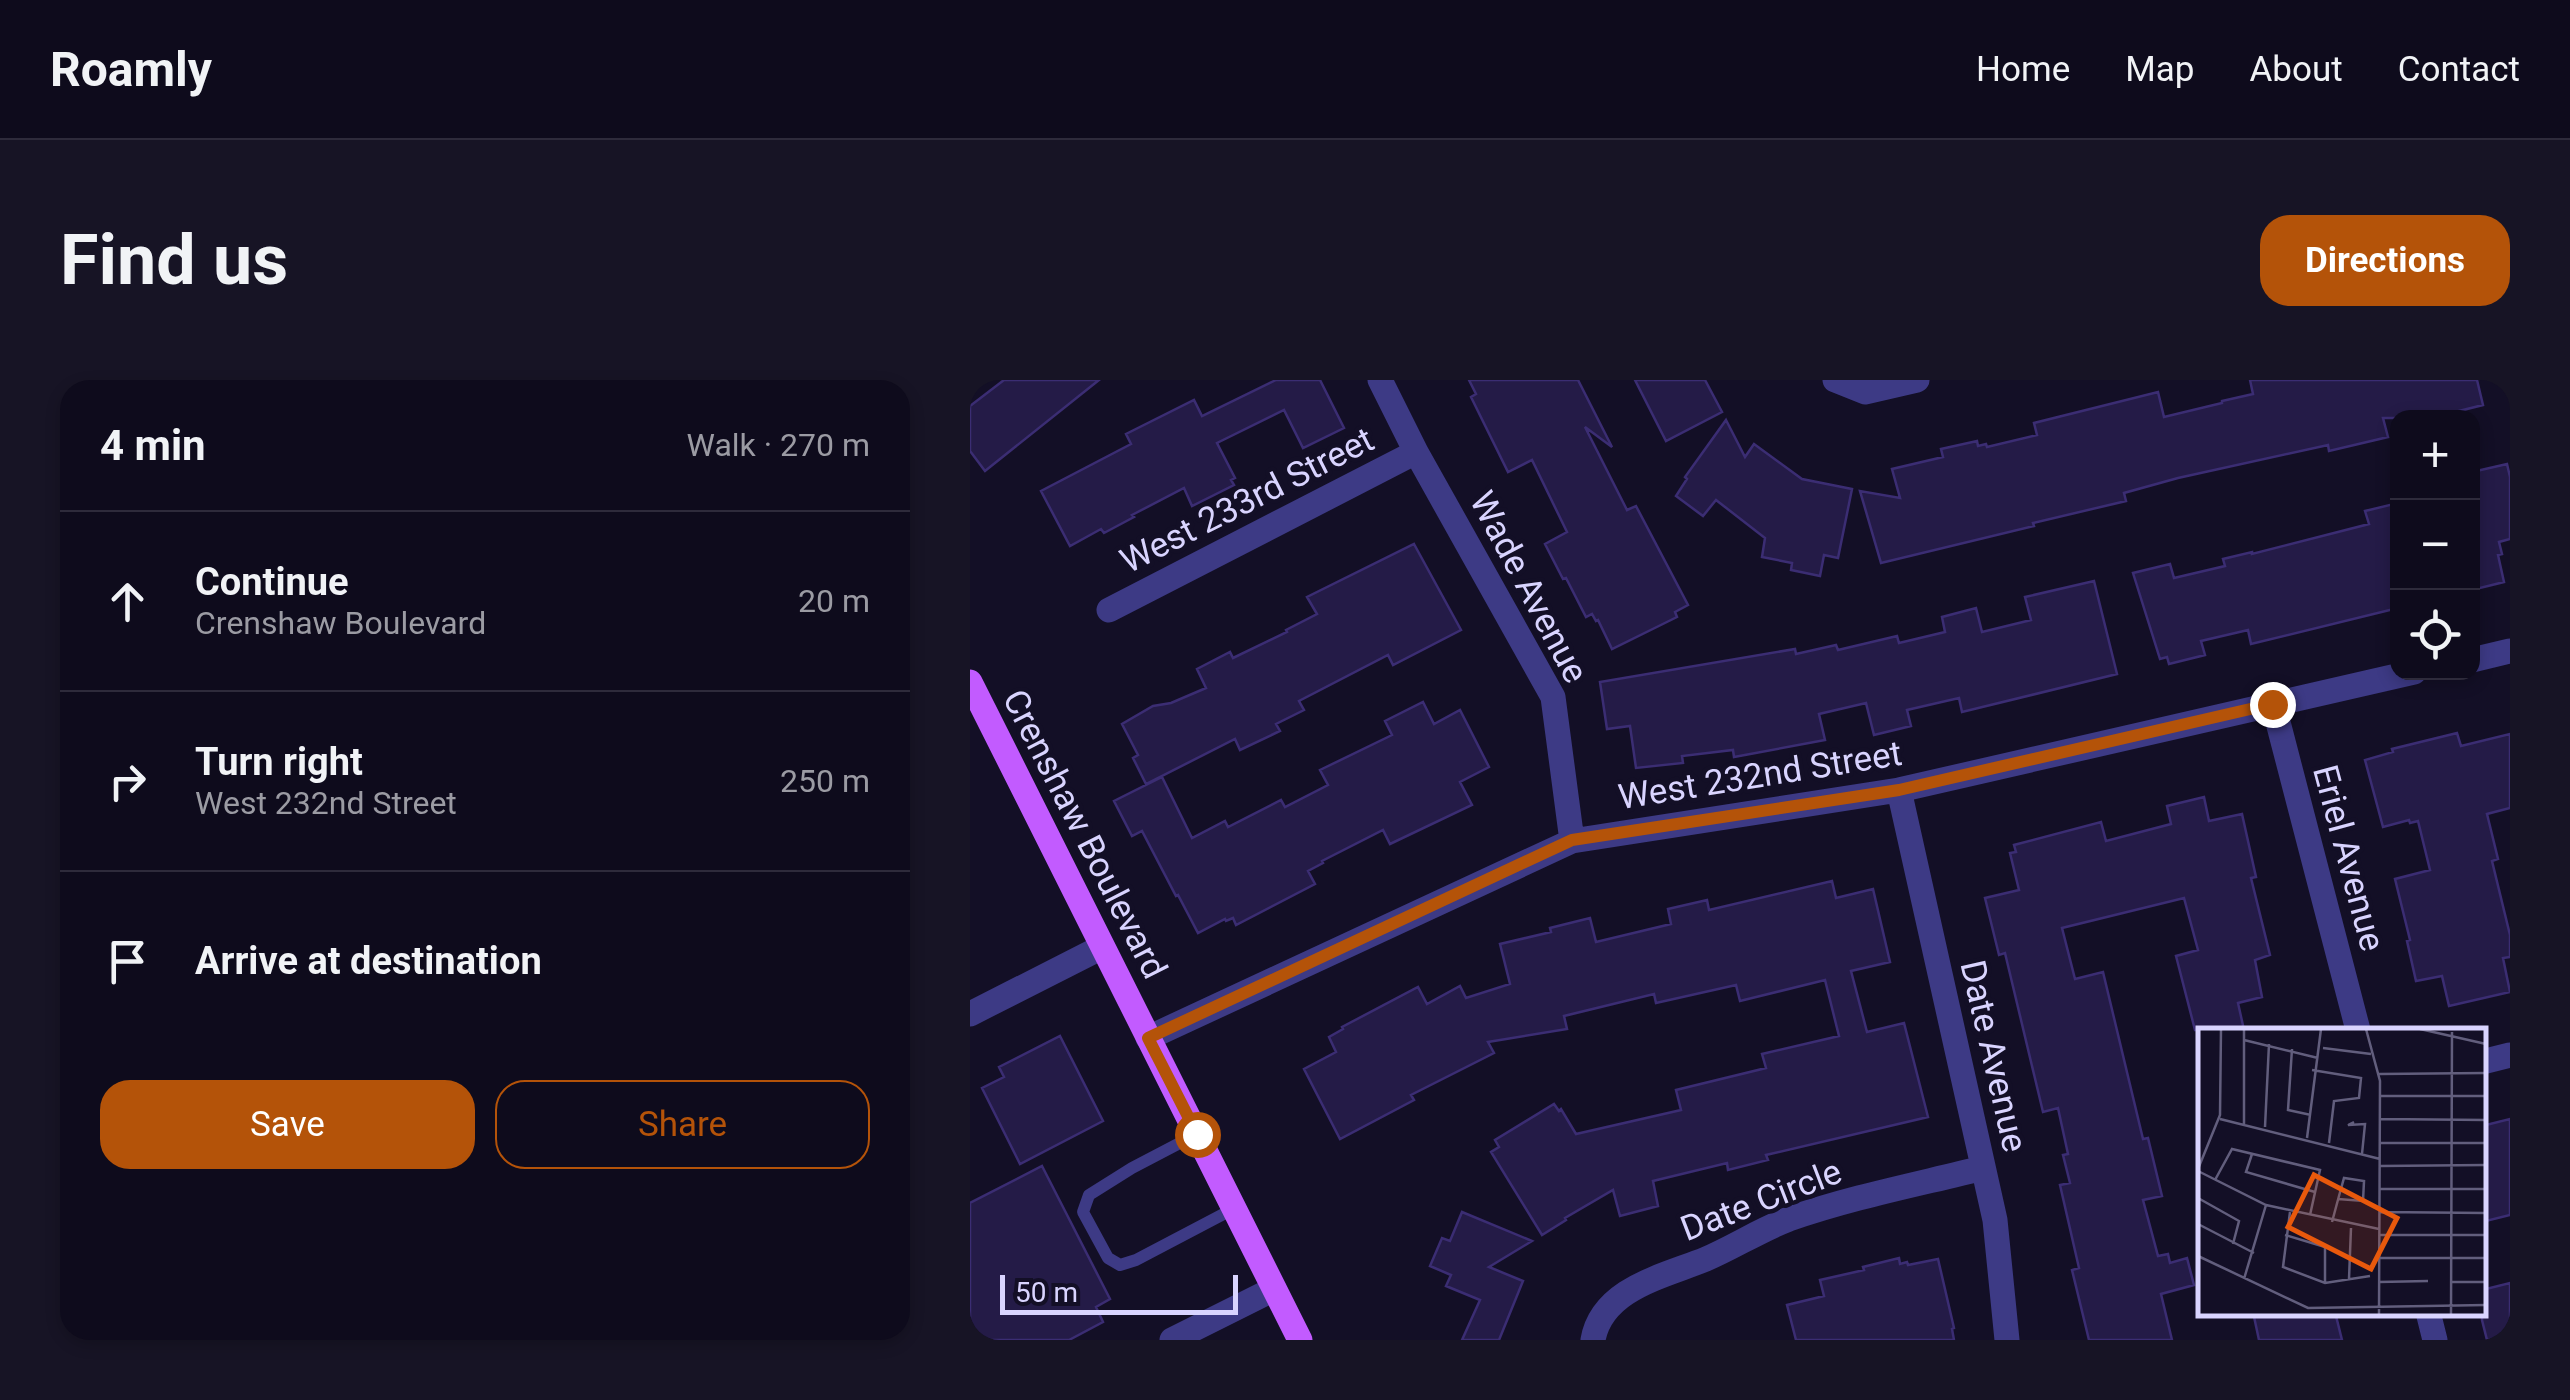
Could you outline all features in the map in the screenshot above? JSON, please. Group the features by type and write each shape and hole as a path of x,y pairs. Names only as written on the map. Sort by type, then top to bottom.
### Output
{"main road":[{"name":"Crenshaw Boulevard","path":"970,682 1300,1340"}],"street":[{"name":"Wade Avenue","path":"1380,380 1553,697 1572,840"},
{"path":"1835,380 1865,392 1917,380"},
{"name":"West 233rd Street","path":"1109,610 1416,452"},
{"path":"2480,658 2510,651"},
{"name":"West 232nd Street","path":"1148,1038 1572,840 1899,790 2390,677"},
{"name":"Eriel Avenue","path":"2272,704 2357,1028"},
{"name":"Date Avenue","path":"1899,790 1997,1238 2007,1340"},
{"path":"970,1014 1102,947"},
{"path":"2485,1061 2510,1056"},
{"name":"Date Circle","path":"1593,1340 1595,1328 1610,1305 1630,1290 1774,1226 1846,1202 1983,1168"},
{"path":"1172,1340 1274,1289"},
{"path":"2429,1315 2435,1340"}],"lane":[{"path":"1197,1134 1089,1195 1084,1212 1108,1258 1120,1265 1235,1208"}],"building":[{"path":"1004,380 1099,380 985,471 970,451 970,406"},
{"path":"1276,380 1320,380 1344,428 1303,448 1284,410 1217,443 1235,478 1231,480 1234,485 1192,506 1184,488 1104,533 1101,529 1070,546 1041,491 1131,444 1126,434 1194,400 1202,416"},
{"path":"1469,380 1578,380 1612,447 1585,427 1627,510 1636,506 1688,605 1675,612 1677,617 1612,649 1598,620 1592,614 1586,617 1545,544 1567,532 1532,460 1508,472 1471,397 1476,394"},
{"path":"1635,380 1705,380 1722,412 1666,441"},
{"path":"2250,380 2477,380 2483,405 2463,410 2390,410 2390,418 2383,418 2388,437 2329,451 2328,445 2178,478 2124,493 2126,501 1881,563 1860,491 1900,498 1892,469 1943,457 1941,449 1977,441 1978,446 1987,447 2037,435 2034,423 2158,392 2164,417 2253,394"},
{"path":"1726,420 1745,457 1754,444 1802,479 1852,489 1838,558 1824,555 1820,576 1791,570 1792,563 1762,557 1765,538 1716,500 1703,516 1676,496"},
{"path":"2507,464 2510,539 2499,542 2504,582 2480,588 2480,500 2480,470"},
{"path":"2390,505 2390,610 2251,644 2248,630 2201,641 2205,655 2169,664 2167,657 2160,659 2133,573 2170,564 2174,578 2225,566 2223,559 2369,524 2365,511"},
{"path":"1414,544 1461,630 1393,665 1388,655 1299,701 1304,710 1276,724 1280,731 1240,750 1235,739 1146,784 1133,758 1138,755 1122,724 1153,706 1206,688 1197,669 1230,652 1233,658 1287,632 1317,614 1307,597"},
{"path":"2094,581 2117,674 1962,712 1959,698 1907,710 1911,726 1874,735 1866,703 1819,714 1825,740 1734,757 1733,750 1682,756 1683,763 1636,768 1630,726 1607,729 1600,682 1795,649 1796,654 1836,645 1838,650 1897,636 1899,643 1945,632 1942,617 1976,608 1982,632 2031,620 2025,597"},
{"path":"1423,702 1434,724 1460,710 1489,767 1460,782 1472,805 1390,844 1383,830 1322,861 1308,871 1315,884 1236,925 1233,918 1225,919 1198,933 1142,831 1132,836 1114,801 1162,777 1192,838 1225,821 1228,827 1281,800 1285,807 1328,785 1320,770 1392,735 1385,721"},
{"path":"2457,733 2461,746 2510,734 2510,808 2487,814 2498,859 2492,861 2510,935 2510,957 2503,958 2510,992 2449,1006 2442,976 2416,981 2395,879 2430,870 2418,821 2383,827 2365,760"},
{"path":"2204,797 2209,821 2242,814 2256,877 2251,878 2270,955 2255,960 2262,997 2238,1003 2244,1028 2195,1030 2176,956 2198,950 2184,898 2062,928 2075,979 2103,972 2143,1139 2148,1138 2162,1196 2143,1200 2158,1256 2168,1254 2170,1263 2187,1258 2194,1285 2161,1294 2172,1340 2089,1340 2072,1270 2079,1268 2060,1185 2070,1183 2058,1108 2043,1112 2005,953 1999,955 1985,898 2019,890 2010,853 2016,852 2014,845 2101,822 2106,841 2171,824 2167,806"},
{"path":"1832,881 1836,898 1873,889 1890,962 1851,971 1867,1032 1904,1023 1928,1117 1766,1155 1768,1160 1728,1170 1727,1163 1653,1181 1658,1206 1620,1216 1613,1190 1542,1235 1491,1152 1499,1147 1495,1140 1554,1104 1576,1134 1681,1110 1676,1090 1766,1068 1762,1054 1839,1036 1825,980 1740,1001 1736,985 1656,1003 1654,994 1564,1016 1567,1029 1488,1042 1494,1053 1411,1095 1414,1100 1340,1139 1304,1069 1336,1052 1329,1037 1342,1027 1418,987 1427,1004 1460,986 1466,998 1510,984 1500,944 1590,918 1596,942 1671,924 1668,909 1707,900 1709,910"},
{"path":"1060,1036 1103,1121 1020,1164 982,1088 1004,1077 999,1067"},
{"path":"2510,1119 2510,1215 2485,1221 2485,1125"},
{"path":"1042,1166 1110,1299 1096,1307 1103,1322 1069,1340 970,1340 970,1203"},
{"path":"1462,1212 1532,1241 1489,1267 1523,1281 1499,1340 1462,1340 1480,1300 1446,1286 1451,1275 1430,1266 1442,1238 1450,1241"},
{"path":"1899,1258 1900,1264 1908,1265 1938,1259 1954,1340 1796,1340 1787,1305 1824,1296 1820,1280"},
{"path":"2510,1283 2510,1336 2487,1340 2482,1320 2485,1289"},
{"path":"2254,1315 2336,1315 2342,1340 2259,1340"}],"route":[{"path":"1197,1134 1148,1038 1572,840 1899,790 2272,704"}]}
